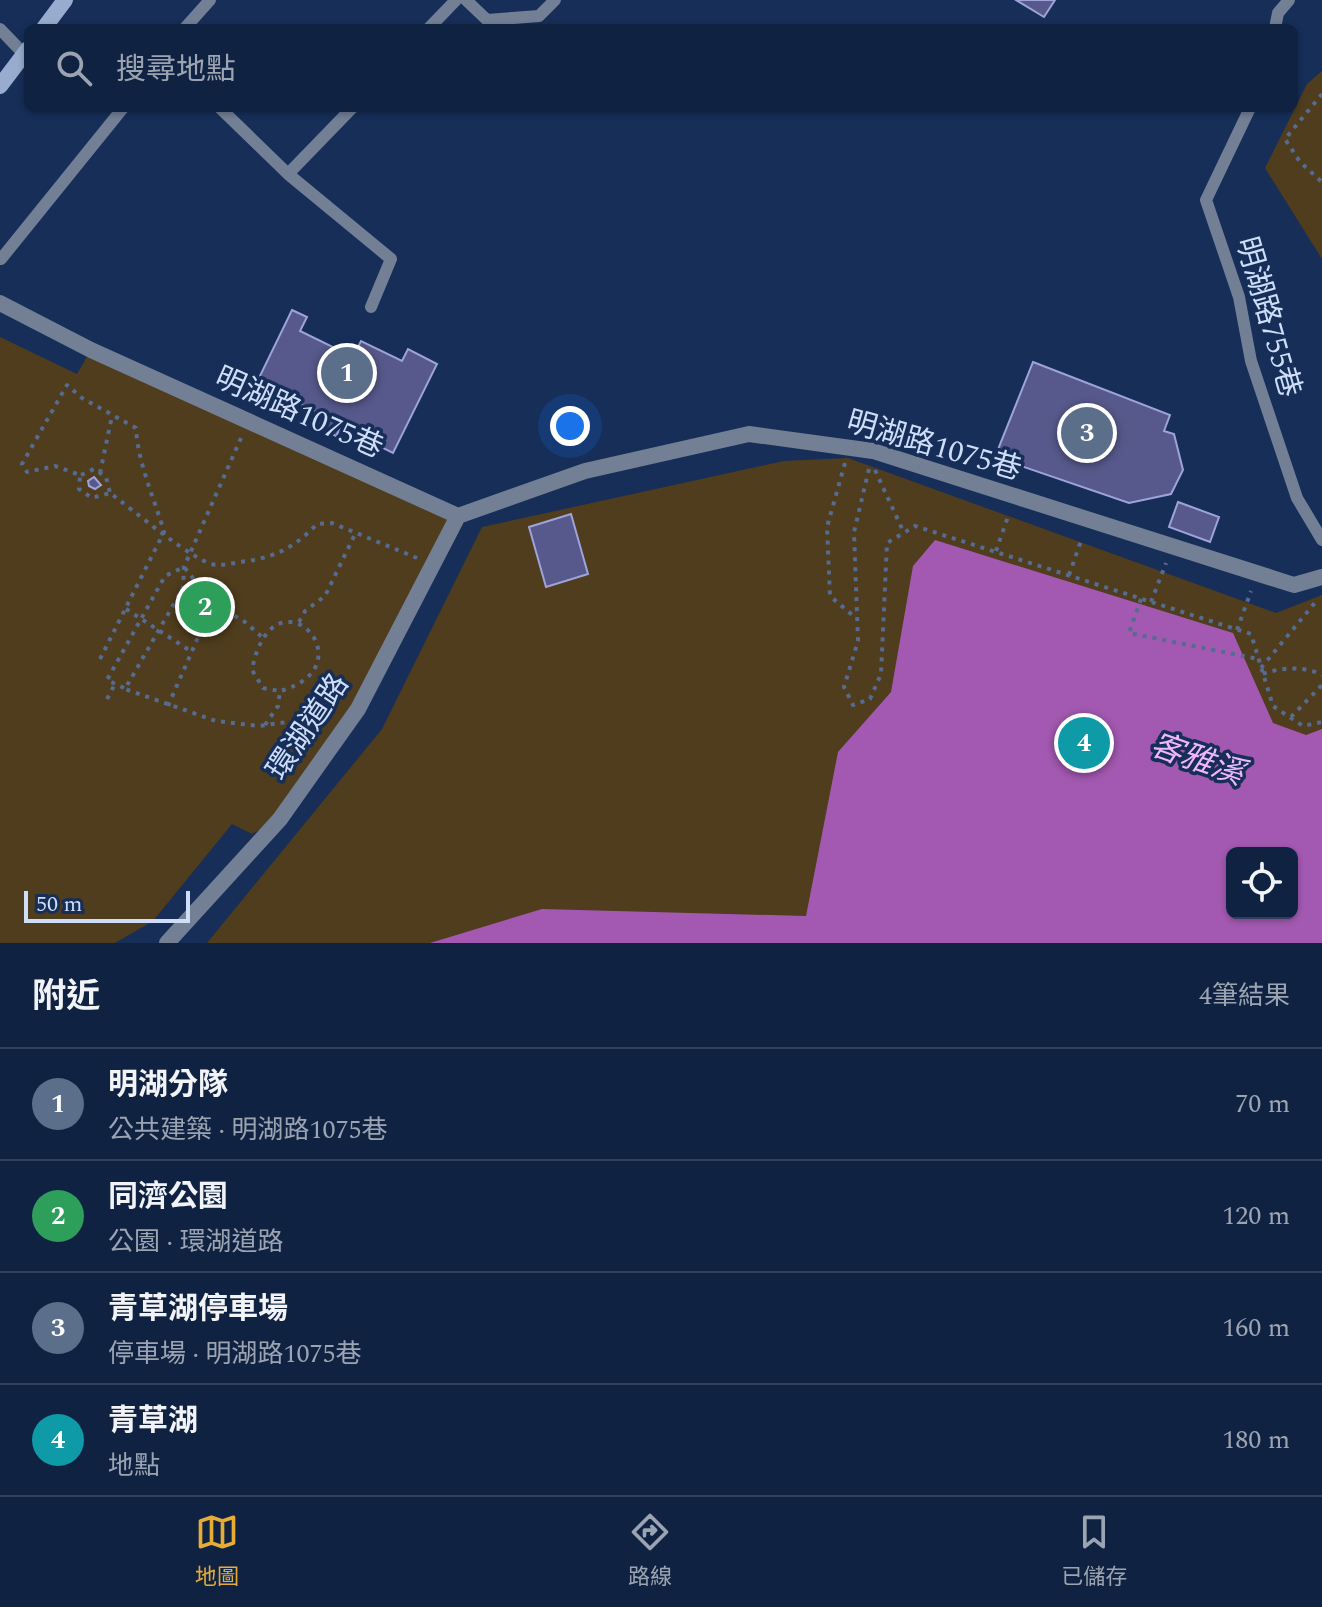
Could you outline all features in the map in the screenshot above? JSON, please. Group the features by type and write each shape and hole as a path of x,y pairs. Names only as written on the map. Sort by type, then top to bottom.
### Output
{"street":[{"path":"47,24 65,0"},
{"path":"0,86 24,54"},
{"name":"明湖路1075巷","path":"0,303 91,350 458,516 585,471 749,434 873,451 1294,585 1322,577"},
{"name":"環湖道路","path":"167,943 280,819 347,723 458,516"}],"lane":[{"path":"189,24 210,0"},
{"path":"433,24 456,0"},
{"path":"466,0 487,20 539,16 555,0"},
{"path":"1276,24 1278,13 1289,0"},
{"path":"0,29 24,49"},
{"path":"1,259 120,112"},
{"path":"224,112 288,174 391,259 371,307"},
{"path":"288,174 348,112"},
{"name":"明湖路755巷","path":"1248,112 1206,200 1239,297 1251,361 1297,498 1322,540"}],"path":[{"path":"1322,94 1285,139 1300,162 1322,182"},
{"path":"100,659 164,532 137,455 136,428 112,416 67,385 22,464 27,472 55,466 80,475 94,469 106,477 110,493 164,532 190,553 215,566 269,558 298,544 317,524 332,523 423,560"},
{"path":"100,473 112,416"},
{"path":"125,689 183,588 184,567 241,438"},
{"path":"846,457 827,527 830,596 858,619"},
{"path":"904,533 871,460 854,532 858,641 844,687 853,705 870,699 881,674 887,543 904,533 915,526 1251,634 1273,706 1303,726 1322,722"},
{"path":"80,475 79,489 92,498 110,493"},
{"path":"996,552 1015,497"},
{"path":"1069,576 1088,520"},
{"path":"299,622 305,611 325,596 356,532"},
{"path":"1151,602 1172,547"},
{"path":"184,567 213,603 245,622 262,637"},
{"path":"184,567 165,576 107,680 168,706 216,721 265,725 329,716 347,723"},
{"path":"1237,630 1257,574"},
{"path":"1262,671 1322,594"},
{"path":"1141,599 1129,633 1258,659"},
{"path":"168,706 213,603"},
{"path":"126,609 192,652"},
{"path":"281,621 299,622 315,635 321,653 312,673 297,686 280,691 263,688 252,670 264,632 281,621"},
{"path":"1262,671 1313,671 1322,675"},
{"path":"107,699 115,684"},
{"path":"1291,717 1322,685"},
{"path":"265,725 278,706 280,691"}],"shaded area":[{"path":"1322,71 1322,259 1265,168 1293,112 1298,112 1298,102 1307,84"},
{"path":"0,337 77,374 91,350 458,516 358,709 280,819 252,834 232,824 153,921 115,943 0,943"},
{"path":"848,458 1276,613 1322,595 1322,943 207,943 382,729 482,527 784,461"}],"water":[{"name":"客雅溪","path":"935,540 1233,633 1273,723 1306,735 1322,729 1322,943 430,943 542,909 806,916 838,752 891,692 913,566"}],"building":[{"path":"1016,0 1055,0 1044,17"},
{"path":"292,310 307,317 300,331 353,357 361,341 402,361 408,349 437,364 393,453 341,427 336,436 318,428 324,416 257,382"},
{"path":"1033,362 1170,415 1164,431 1174,434 1183,470 1171,494 1129,503 995,457"},
{"path":"94,477 101,485 95,489 89,486 88,481"},
{"path":"1178,502 1219,517 1210,542 1169,527"},
{"path":"571,514 588,574 546,587 529,527"}],"place":[{"name":"明湖分隊","path":"347,373"},
{"name":"青草湖停車場","path":"1087,433"},
{"name":"同濟公園","path":"205,607"},
{"name":"青草湖","path":"1084,743"}]}
